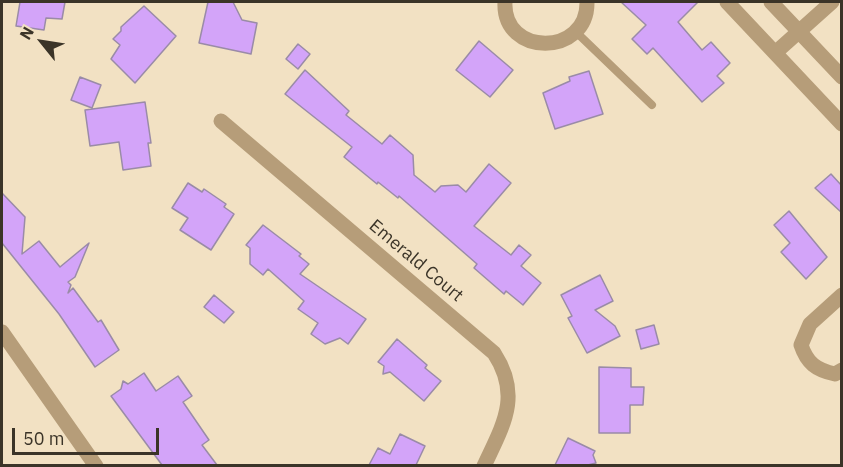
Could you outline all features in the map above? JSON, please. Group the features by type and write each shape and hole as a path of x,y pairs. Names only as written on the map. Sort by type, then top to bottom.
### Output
{"street":[{"path":"505,2 509,23 519,35 533,43 548,45 563,41 576,32 584,20 587,2"},
{"path":"727,2 842,124"},
{"path":"771,2 842,77"},
{"path":"775,53 832,2"},
{"name":"Emerald Court","path":"221,121 494,353 502,366 506,379 509,408 483,465"},
{"path":"842,295 810,324 801,345 805,358 811,364 823,371 835,374 842,370"},
{"path":"2,332 96,465"}],"lane":[{"path":"576,32 652,105"}],"building":[{"path":"20,2 65,2 62,19 46,18 44,30 16,26"},
{"path":"208,2 233,2 242,20 257,23 251,54 199,43"},
{"path":"621,2 698,2 678,22 702,50 711,42 730,63 717,76 724,83 702,102 653,48 647,54 632,39 646,25"},
{"path":"144,6 176,36 135,83 111,59 120,45 113,39 121,31 121,27"},
{"path":"479,41 513,70 490,97 456,70"},
{"path":"298,44 310,54 298,69 286,59"},
{"path":"305,70 349,111 346,115 382,144 390,135 413,155 414,175 435,192 441,186 458,185 466,192 489,164 511,183 474,226 511,255 519,245 531,255 521,266 541,283 523,305 506,291 504,294 474,268 477,264 399,196 398,198 378,182 377,184 344,157 352,147 285,94"},
{"path":"589,71 603,114 555,129 543,93 570,81 569,77"},
{"path":"80,77 101,85 92,108 71,100"},
{"path":"145,102 151,143 148,143 151,166 123,170 119,142 90,146 85,110"},
{"path":"831,174 842,186 842,213 815,188"},
{"path":"188,183 202,192 204,189 226,204 224,207 234,214 211,250 180,230 188,218 172,208"},
{"path":"2,193 25,217 22,254 39,241 60,267 89,243 75,277 68,282 71,285 68,293 73,288 98,322 101,320 119,350 95,367 59,314 2,243"},
{"path":"789,211 827,257 806,279 781,252 790,243 774,225"},
{"path":"263,225 301,254 299,256 309,264 300,274 366,319 348,344 340,338 325,344 311,334 318,323 298,309 304,301 268,269 263,275 250,264 250,248 246,245"},
{"path":"600,275 613,301 595,310 615,326 620,336 587,353 568,318 572,316 561,295"},
{"path":"214,295 234,312 224,323 204,307"},
{"path":"654,325 659,344 641,349 636,330"},
{"path":"397,339 427,365 425,368 441,381 424,401 390,372 383,374 384,366 378,362"},
{"path":"599,367 631,368 631,387 644,387 643,405 630,405 630,433 599,433"},
{"path":"144,373 156,391 178,376 192,396 183,402 209,440 202,445 217,465 162,465 111,396 121,389 123,381 128,384"},
{"path":"400,434 425,446 416,465 369,465 378,448 390,454"},
{"path":"568,438 595,451 593,455 596,463 555,465"}]}
